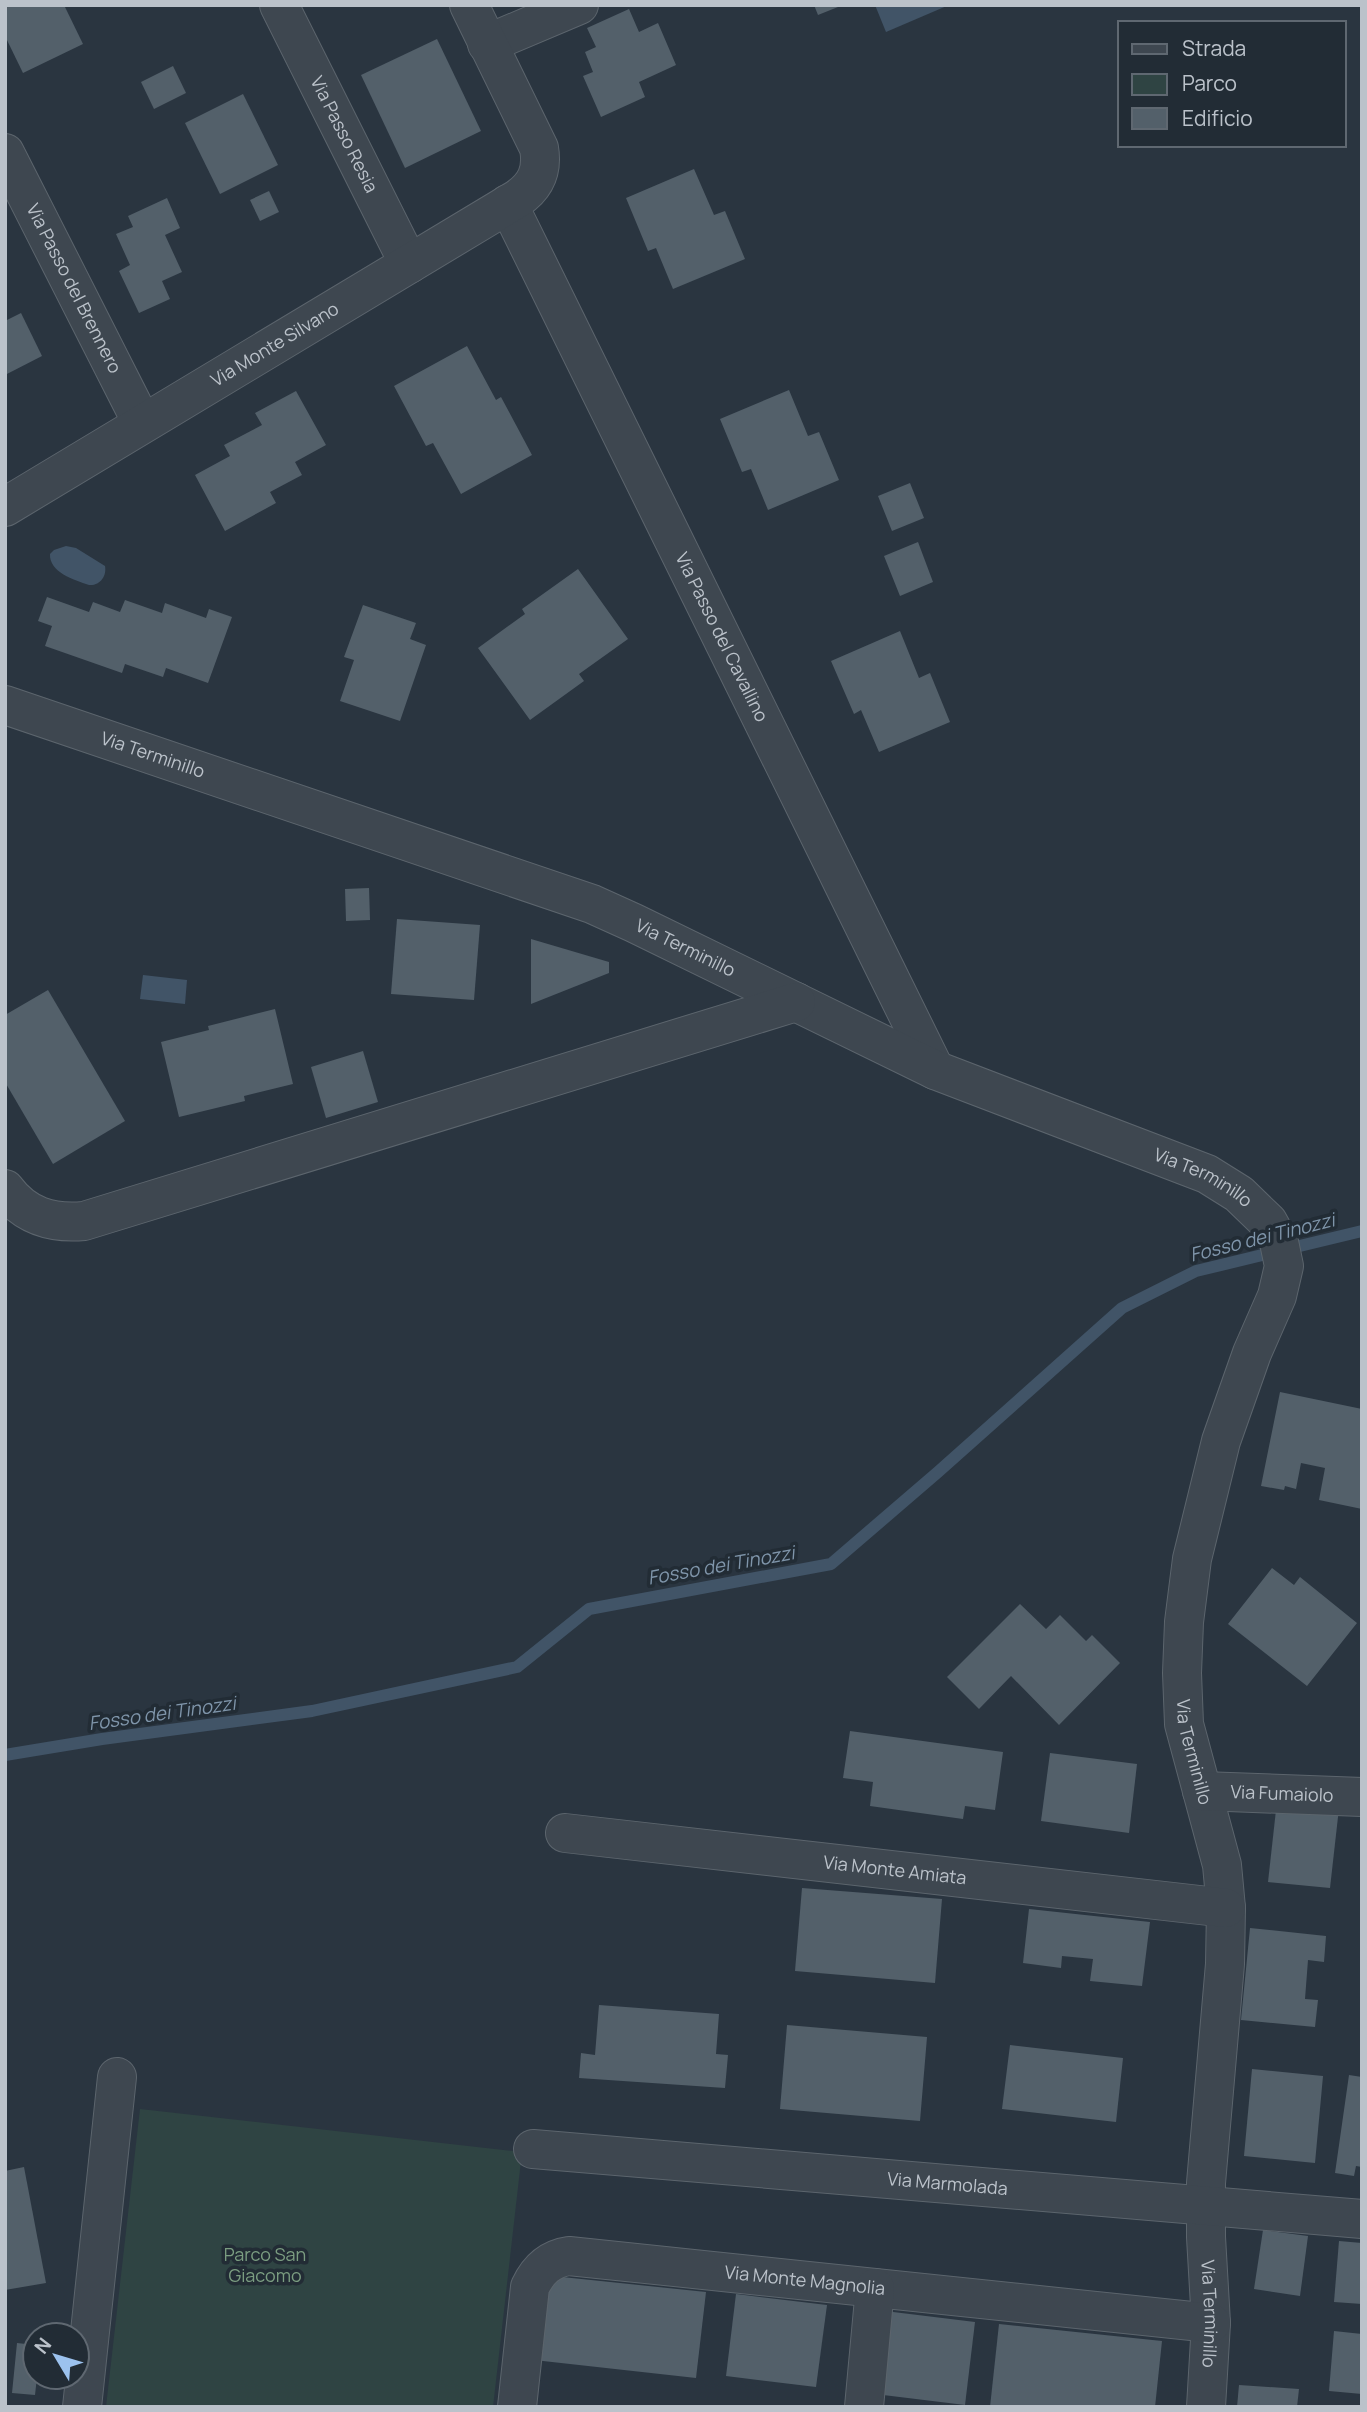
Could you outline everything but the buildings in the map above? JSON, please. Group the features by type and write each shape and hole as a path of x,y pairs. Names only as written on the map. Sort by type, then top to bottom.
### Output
{"street":[{"name":"Via Passo Resia","path":"279,5 409,264"},
{"path":"469,5 487,44 579,5"},
{"name":"Via Monte Silvano","path":"5,507 524,194 540,174 539,148 487,44"},
{"name":"Via Passo del Brennero","path":"5,153 142,423"},
{"name":"Via Passo del Cavallino","path":"508,204 935,1070"},
{"name":"Via Terminillo","path":"5,705 569,895 634,923 935,1070 1207,1174 1250,1203 1279,1249 1278,1296 1249,1361 1221,1441 1188,1580 1182,1653 1186,1734 1222,1865 1226,1908 1225,1964 1205,2205 1211,2323 1206,2407"},
{"path":"5,1189 33,1215 59,1222 84,1221 796,1002"},
{"name":"Via Fumaiolo","path":"1202,1791 1362,1797"},
{"name":"Via Monte Amiata","path":"565,1833 1226,1908"},
{"path":"82,2407 117,2077"},
{"name":"Via Marmolada","path":"533,2149 1362,2219"},
{"name":"Via Monte Magnolia","path":"517,2407 530,2287 546,2264 562,2257 578,2256 1211,2323"},
{"path":"864,2407 875,2288"}],"green space":[{"name":"Parco San Giacomo","path":"140,2109 522,2152 493,2407 106,2407"}],"water":[{"path":"875,5 949,5 886,32"},
{"path":"66,546 76,548 105,566 102,580 89,585 58,570 50,554"},
{"path":"143,975 187,980 185,1004 140,999"}],"waterway":[{"name":"Fosso dei Tinozzi","path":"5,1755 312,1711 517,1667 589,1609 831,1564 1122,1308 1196,1271 1362,1231"}]}
